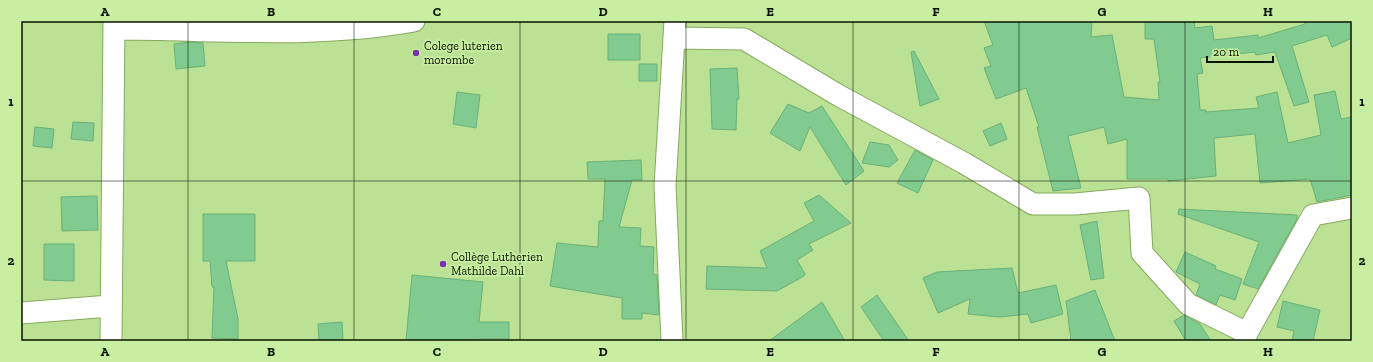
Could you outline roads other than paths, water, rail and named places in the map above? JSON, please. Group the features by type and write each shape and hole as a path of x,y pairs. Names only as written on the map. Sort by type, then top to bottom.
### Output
{"street":[{"path":"110,341 114,25 279,33 379,27 414,21"},
{"path":"672,341 665,186 674,29 744,39 838,95 964,163 1033,204 1075,204 1138,198 1142,253 1188,304 1246,337 1313,215 1352,208"},
{"path":"21,313 110,306"}],"place":[{"name":"Colege luterien morombe","path":"416,53"},
{"name":"Collège Lutherien Mathilde Dahl","path":"443,264"}]}
